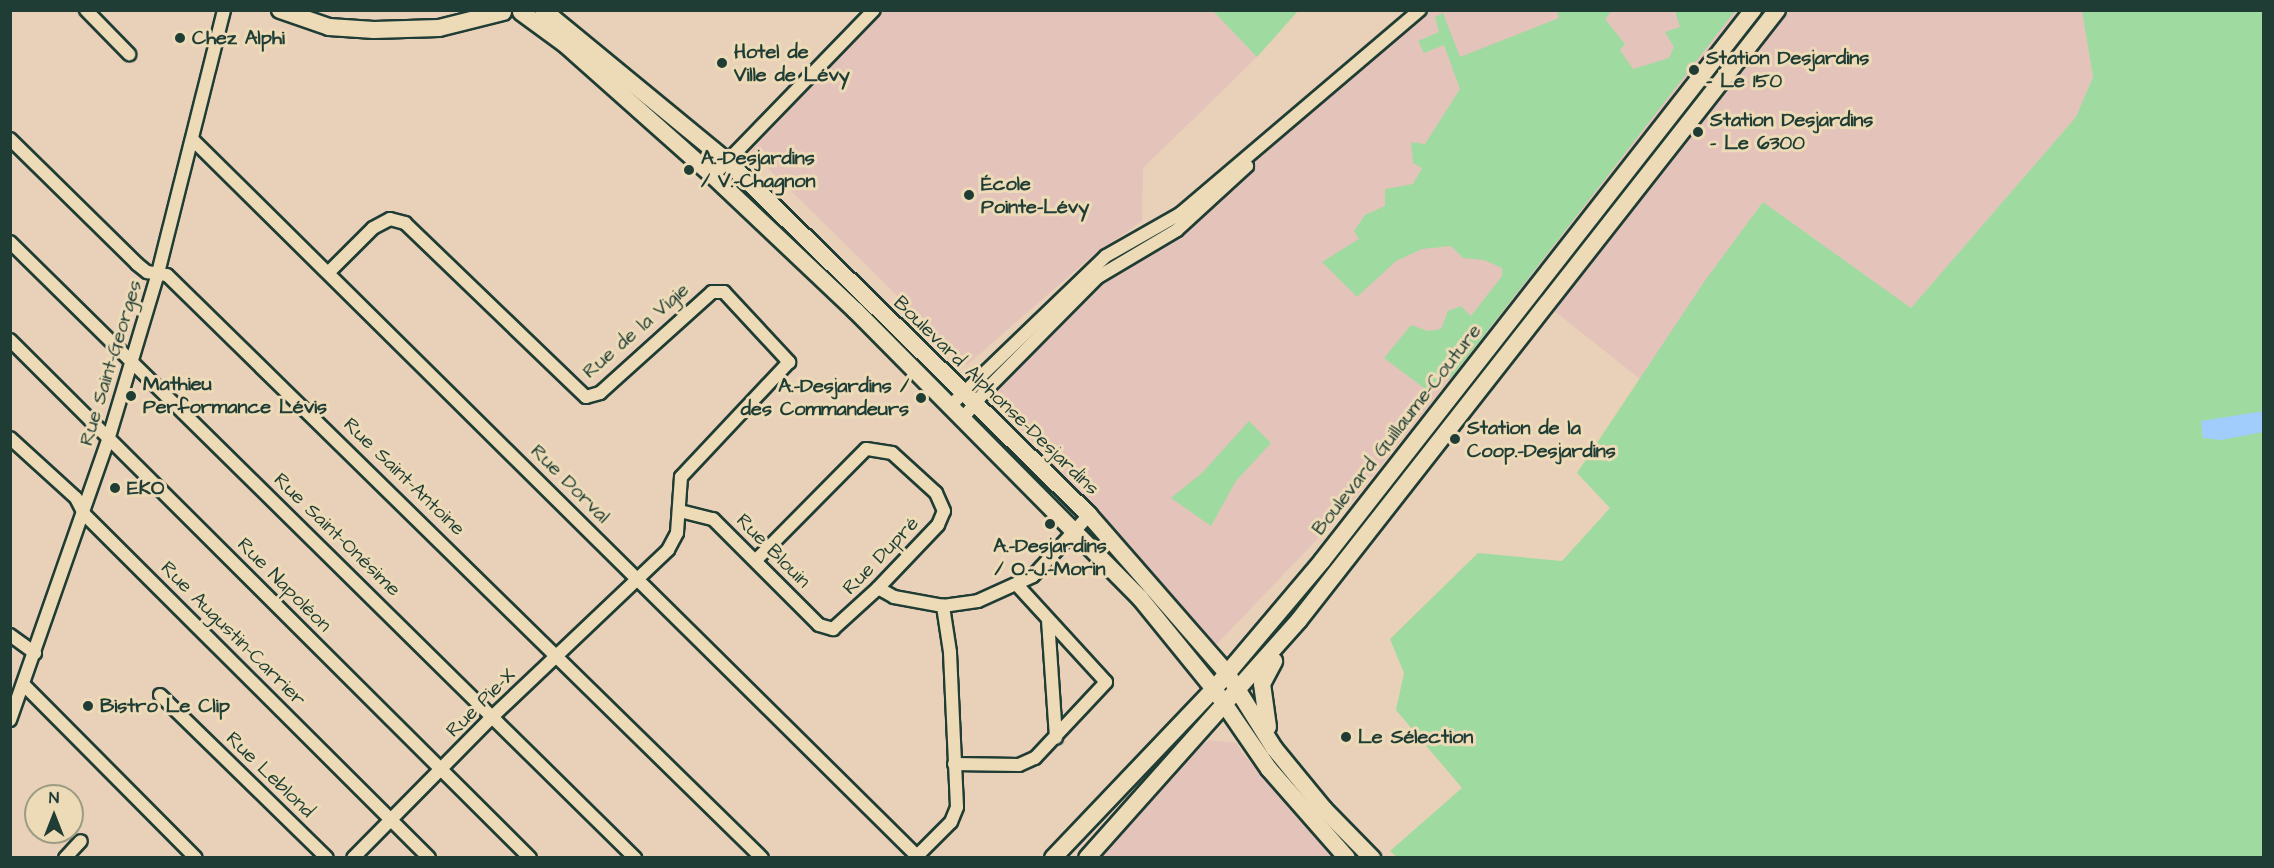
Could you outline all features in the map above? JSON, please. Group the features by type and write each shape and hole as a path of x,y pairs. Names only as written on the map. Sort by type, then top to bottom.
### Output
{"main road":[{"path":"280,10 329,27 374,30 439,28 502,11 523,11"},
{"name":"Boulevard Alphonse-Desjardins","path":"543,10 560,29 639,85 727,162 1089,515 1227,673 1240,690 1274,748 1324,809 1372,858"},
{"name":"Boulevard Guillaume-Couture","path":"1053,858 1214,689 1322,561 1753,10"},
{"name":"Boulevard Guillaume-Couture","path":"1087,858 1240,690 1299,620 1777,10"},
{"name":"Boulevard Alphonse-Desjardins","path":"523,11 566,45 713,176 950,406 1140,598 1214,689 1269,769 1347,858"},
{"path":"1274,748 1264,710 1262,684 1299,620"}],"street":[{"path":"86,10 129,54"},
{"name":"Rue Saint-Georges","path":"10,720 108,440 158,273 224,10"},
{"path":"713,176 874,10"},
{"path":"950,406 969,398 1106,256 1180,214 1420,10"},
{"name":"Rue Saint-Antoine","path":"10,139 136,264 147,272 168,275 559,655 762,858"},
{"name":"Rue Dorval","path":"193,140 918,857"},
{"name":"Rue de la Vigie","path":"329,272 374,228 390,219 405,223 586,397 600,393 712,292 724,292 789,362 681,477 680,511 668,550 638,578"},
{"name":"Rue Saint-Onésime","path":"10,242 635,858"},
{"name":"Rue Napoléon","path":"10,340 530,858"},
{"path":"963,419 969,398"},
{"name":"Rue Augustin-Carrier","path":"10,438 76,498 84,514 429,858"},
{"name":"Rue Dupré","path":"757,559 866,449 880,448 892,453 936,493 944,511 938,525 878,588 833,629"},
{"name":"Rue Blouin","path":"680,511 713,519 757,559 819,625 833,629"},
{"path":"878,588 894,597 943,606 978,601 1018,585 1033,576 1089,515"},
{"name":"Rue Pie-X","path":"353,858 493,716 638,578"},
{"path":"954,764 1019,765 1035,758 1056,738 1106,681 1018,585"},
{"path":"918,857 951,822 957,807 950,652 943,606"},
{"path":"1048,620 1056,738"},
{"path":"10,635 35,653"},
{"path":"23,684 196,858"},
{"name":"Rue Leblond","path":"160,695 327,858"},
{"path":"65,858 78,844"}],"shaded area":[{"name":"École Pointe-Lévy","path":"883,11 1213,11 1257,57 1143,168 1142,221 1093,255 967,365 751,151"},
{"path":"1431,11 2082,11 2093,77 2076,117 1911,308 1763,202 1640,379 1524,287 1347,508 1214,647 993,397 1099,281 1185,233 1259,157"},
{"path":"1210,740 1237,743 1242,753 1337,857 1090,858 1187,754"}],"green space":[{"path":"1213,11 1298,11 1257,57"},
{"path":"1557,11 1612,11 1605,19 1625,44 1620,50 1633,69 1669,58 1674,47 1665,32 1680,27 1675,11 1735,11 1451,378 1447,376 1436,390 1428,391 1384,358 1411,325 1428,331 1441,329 1448,311 1461,306 1471,316 1502,276 1502,268 1484,260 1463,258 1451,246 1422,249 1396,261 1357,297 1322,262 1359,239 1354,231 1365,215 1385,206 1385,189 1413,184 1422,168 1413,163 1411,142 1425,144 1460,89 1444,45 1424,53 1418,41 1439,32 1435,17 1443,13 1460,57 1559,18"},
{"path":"2082,11 2263,11 2263,857 1397,857 1390,851 1462,788 1396,710 1404,673 1390,639 1478,553 1562,561 1610,508 1577,473 1704,282 1763,202 1911,308 2076,117 2093,77"},
{"path":"1249,421 1271,443 1236,481 1211,526 1171,498 1202,473"}],"water":[{"path":"2264,411 2263,432 2221,440 2203,438 2201,421"}],"place":[{"name":"Chez Alphi","path":"180,38"},
{"name":"Hotel de Ville de Lévy","path":"722,63"},
{"name":"Station Desjardins - Le 150","path":"1694,70"},
{"name":"Station Desjardins - Le 6300","path":"1698,132"},
{"name":"A.-Desjardins / V.-Chagnon","path":"689,170"},
{"name":"École Pointe-Lévy","path":"969,195"},
{"name":"Mathieu Performance Lévis","path":"131,396"},
{"name":"A.-Desjardins / des Commandeurs","path":"921,398"},
{"name":"Station de la Coop.-Desjardins","path":"1455,439"},
{"name":"EKO","path":"115,488"},
{"name":"A.-Desjardins / O.-J.-Morin","path":"1050,524"},
{"name":"Bistro Le Clip","path":"88,706"},
{"name":"Le Sélection","path":"1346,737"}]}
